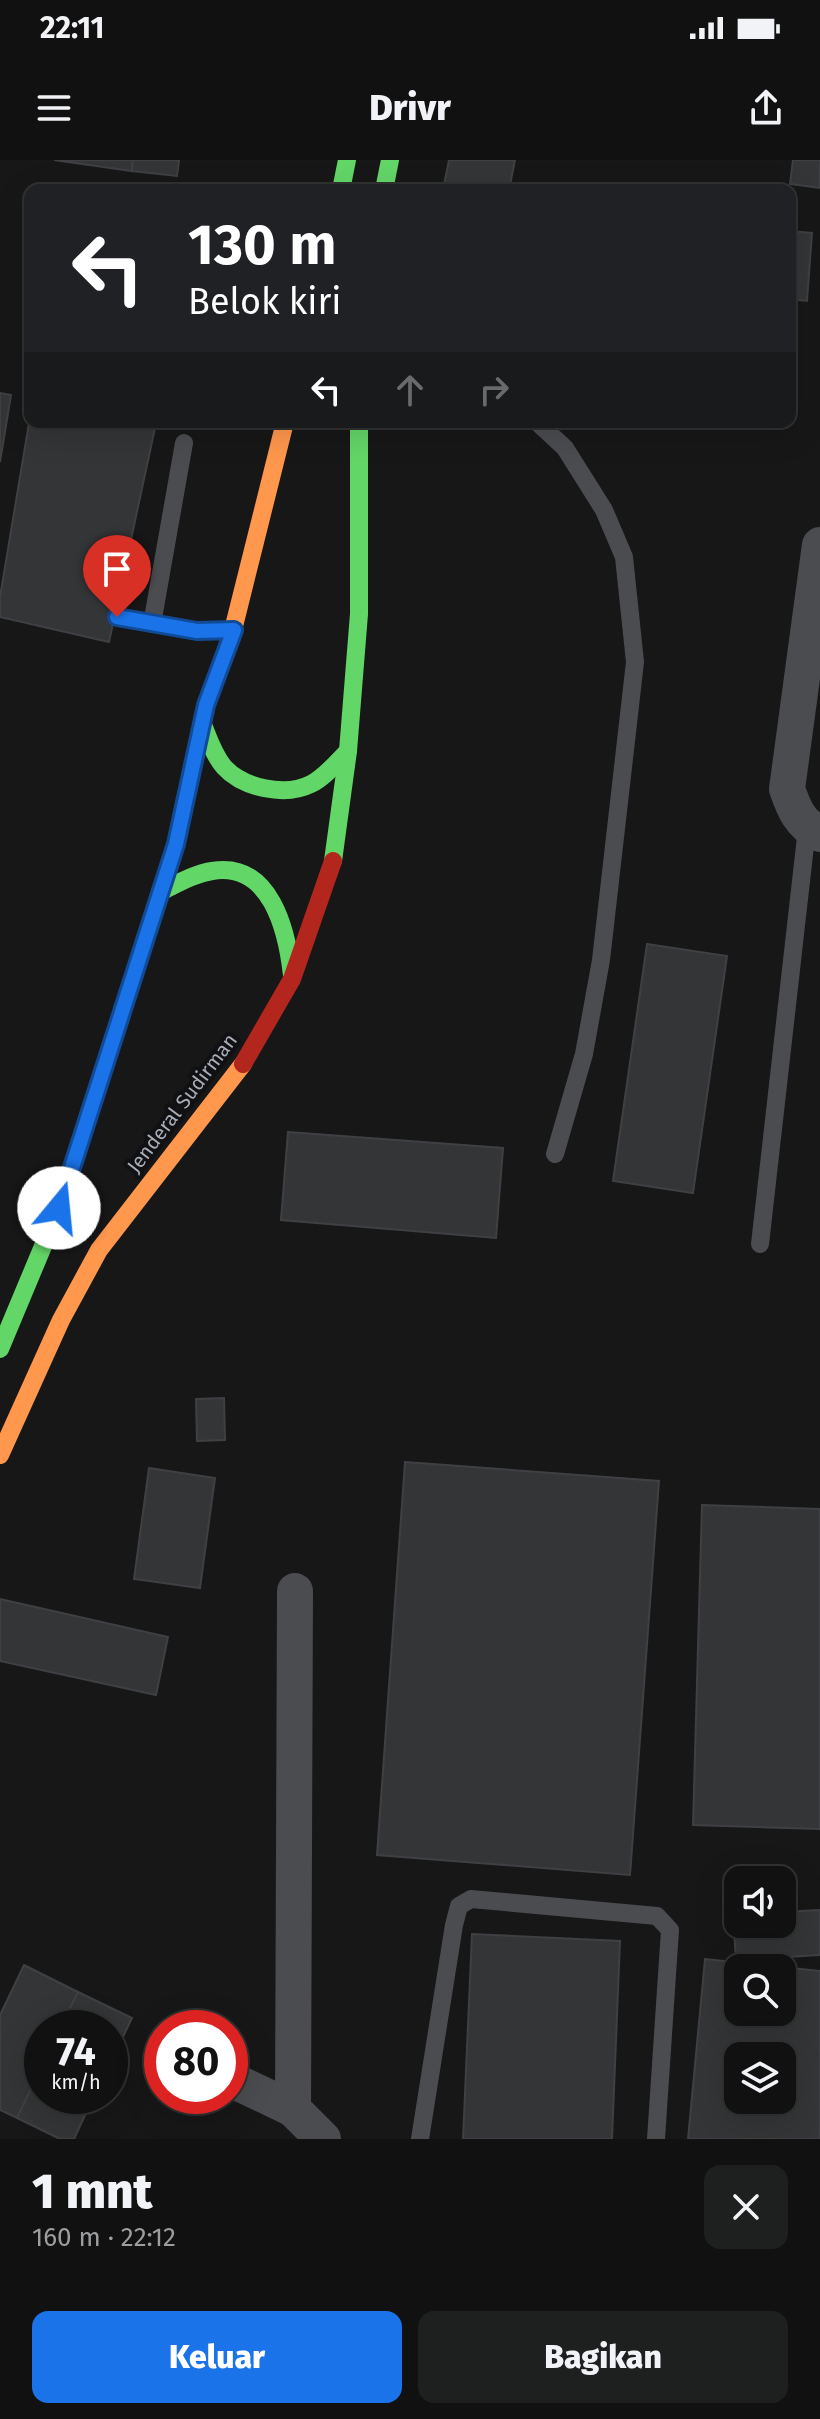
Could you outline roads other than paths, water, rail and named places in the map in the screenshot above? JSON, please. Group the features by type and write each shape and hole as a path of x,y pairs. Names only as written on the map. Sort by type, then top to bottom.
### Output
{"highway":[{"path":"342,184 347,160"},
{"path":"385,184 390,160"},
{"path":"0,1349 6,1321 59,1208 176,844 202,722 234,630 284,428"},
{"name":"Jenderal Sudirman","path":"0,1455 61,1320 99,1250 236,1076 292,979 333,861 348,751 359,614 359,428"},
{"path":"202,722 214,753 228,771 241,779 279,789 309,785 348,751"},
{"path":"160,892 195,874 219,869 247,875 276,907 285,930 292,979"}],"street":[{"path":"813,831 794,810 787,789 820,545"},
{"path":"293,2109 295,1591"},
{"path":"248,2088 293,2109 323,2139"}],"lane":[{"path":"543,428 565,448 604,510 624,557 635,662 601,960 584,1054 555,1154"},
{"path":"152,624 184,443"},
{"path":"117,617 197,631 234,630"},
{"path":"760,1244 813,831"},
{"path":"420,2139 454,1925 459,1906 471,1899 618,1911 657,1916 664,1921 670,1930 656,2139"}]}
